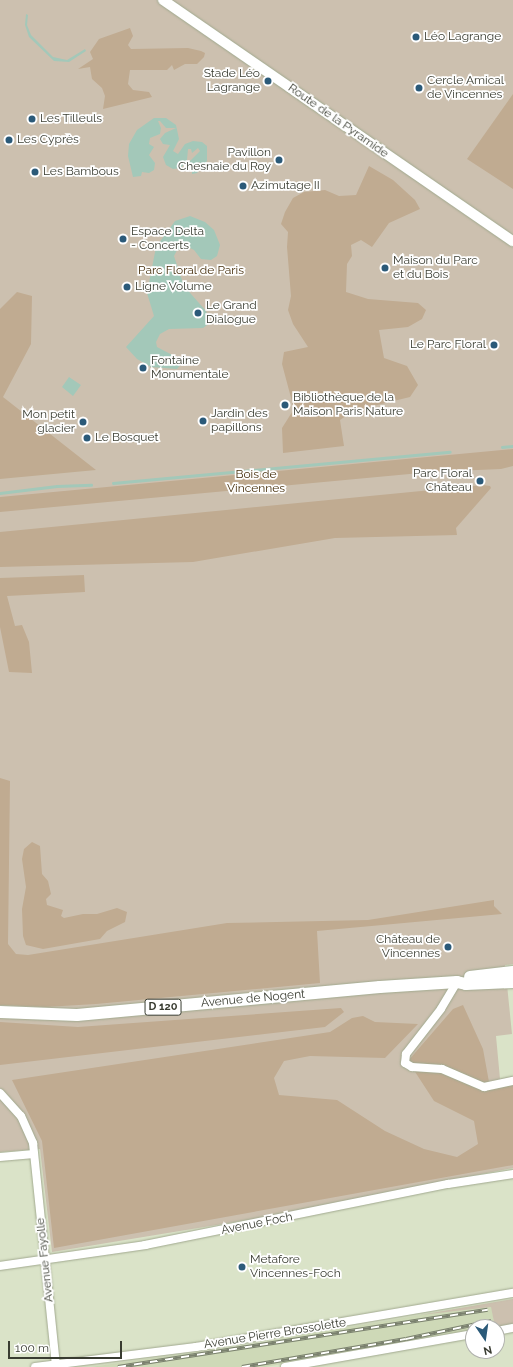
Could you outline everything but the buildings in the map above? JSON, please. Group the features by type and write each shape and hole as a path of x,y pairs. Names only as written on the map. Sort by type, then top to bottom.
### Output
{"main road":[{"name":"Avenue de Nogent","path":"457,982 465,978 513,972"},
{"name":"Avenue de Nogent","path":"0,1012 77,1015 457,982 466,984 513,982"}],"street":[{"name":"Route de la Pyramide","path":"163,0 513,241"},
{"path":"457,982 441,1009 406,1054 405,1063 412,1067 442,1069 484,1087 513,1081"},
{"name":"Avenue Fayolle","path":"0,1092 21,1116 28,1130 34,1154 56,1365"},
{"path":"0,1158 34,1154"},
{"name":"Avenue Foch","path":"0,1266 145,1245 448,1184 513,1174"},
{"name":"Avenue Pierre Brossolette","path":"35,1367 202,1346 513,1293"},
{"path":"285,1367 465,1335"}],"shaded area":[{"path":"26,14 28,15 27,25 31,35 53,57 67,60 85,49 86,51 69,62 54,61 29,37 25,25"},
{"path":"154,118 166,118 176,125 179,139 173,151 178,154 185,144 193,141 202,142 207,146 207,161 197,173 192,174 192,171 199,169 200,162 192,166 189,162 200,151 198,148 192,153 191,149 188,149 187,160 181,168 173,169 166,165 163,157 170,145 163,144 160,139 165,133 176,128 166,128 160,121 158,121 161,128 160,134 150,138 149,144 154,147 149,155 155,163 154,170 149,173 142,172 141,176 133,177 128,156 129,144 137,130"},
{"path":"190,216 205,222 214,230 220,245 217,256 211,260 201,259 194,250 188,247 177,250 174,256 184,286 206,311 210,323 203,328 169,329 160,334 156,342 157,347 178,358 182,363 177,369 151,367 137,359 126,347 154,316 147,293 156,247 175,221"},
{"path":"69,377 81,385 73,396 62,387"},
{"path":"491,1303 494,1319 465,1319 465,1332 265,1367 90,1367 234,1347"}],"green space":[{"name":"Bois de Vincennes","path":"0,0 513,0 513,964 505,965 512,1034 496,1036 500,1079 513,1076 513,1168 253,1219 52,1252 40,1149 0,1152"},
{"path":"130,28 133,36 128,45 131,49 188,48 205,53 204,57 197,64 185,64 174,70 172,65 167,70 130,70 128,84 133,90 149,92 152,97 103,109 105,96 102,88 92,79 90,67 78,69 93,59 90,52 99,39"},
{"path":"513,94 513,189 467,159"},
{"path":"369,166 393,180 415,200 420,209 389,223 372,247 361,240 351,245 352,256 347,264 346,292 368,299 418,303 426,310 422,319 408,327 379,330 384,358 407,366 418,385 410,397 353,411 340,420 344,446 283,453 282,428 294,409 282,364 284,352 308,347 293,324 288,310 291,296 287,247 288,232 281,224 285,212 293,198 304,192 325,190 339,196 356,195"},
{"path":"17,292 32,296 31,344 3,397 96,470 0,479 0,309"},
{"path":"513,449 513,466 501,469 431,472 0,512 0,497"},
{"path":"483,485 490,486 491,488 456,528 457,535 335,538 193,562 0,567 0,532"},
{"path":"84,575 85,592 7,596 15,626 22,625 29,642 32,673 9,672 0,627 0,578"},
{"path":"0,778 10,781 8,944 16,954 28,955 227,923 368,920 494,900 494,906 502,914 317,931 320,983 96,1004 45,1007 0,1005"},
{"path":"32,842 40,846 42,874 48,881 51,894 46,899 47,905 63,910 61,916 64,918 83,914 97,914 117,908 127,912 125,922 107,931 100,939 43,949 26,945 23,936 22,909 26,887 22,859 24,849"},
{"path":"463,1005 483,1049 489,1082 513,1082 513,1165 54,1248 42,1141 12,1080 330,1032 352,1018 363,1016 375,1022 418,1024 385,1058 310,1056 284,1061 274,1078 279,1095 337,1100 385,1131 424,1149 457,1157 478,1144 474,1121 434,1101 408,1061 453,1009"},
{"path":"341,1008 344,1012 325,1027 0,1065 0,1022 78,1027"},
{"path":"513,1299 513,1325 505,1326 505,1319 493,1319 491,1307 420,1315"}],"waterway":[{"path":"502,447 513,446"},
{"path":"113,483 450,452"},
{"path":"0,493 57,486 91,485"}],"railway":[{"path":"118,1367 488,1310"},
{"path":"242,1367 406,1339 465,1327"}],"place":[{"name":"Léo Lagrange","path":"416,37"},
{"name":"Stade Léo Lagrange","path":"268,81"},
{"name":"Cercle Amical de Vincennes","path":"419,88"},
{"name":"Les Tilleuls","path":"32,119"},
{"name":"Les Cyprès","path":"9,140"},
{"name":"Pavillon Chesnaie du Roy","path":"279,160"},
{"name":"Les Bambous","path":"35,172"},
{"name":"Azimutage II","path":"243,186"},
{"name":"Espace Delta - Concerts","path":"123,239"},
{"name":"Maison du Parc et du Bois","path":"385,268"},
{"name":"Ligne Volume","path":"127,287"},
{"name":"Le Grand Dialogue","path":"198,313"},
{"name":"Le Parc Floral","path":"494,345"},
{"name":"Fontaine Monumentale","path":"143,368"},
{"name":"Bibliothèque de la Maison Paris Nature","path":"285,405"},
{"name":"Jardin des papillons","path":"203,421"},
{"name":"Mon petit glacier","path":"83,422"},
{"name":"Le Bosquet","path":"87,438"},
{"name":"Parc Floral Château","path":"480,481"},
{"name":"Château de Vincennes","path":"448,947"},
{"name":"Metafore Vincennes-Foch","path":"242,1267"}],"park label":[{"name":"Parc Floral de Paris","path":"191,271"}]}
